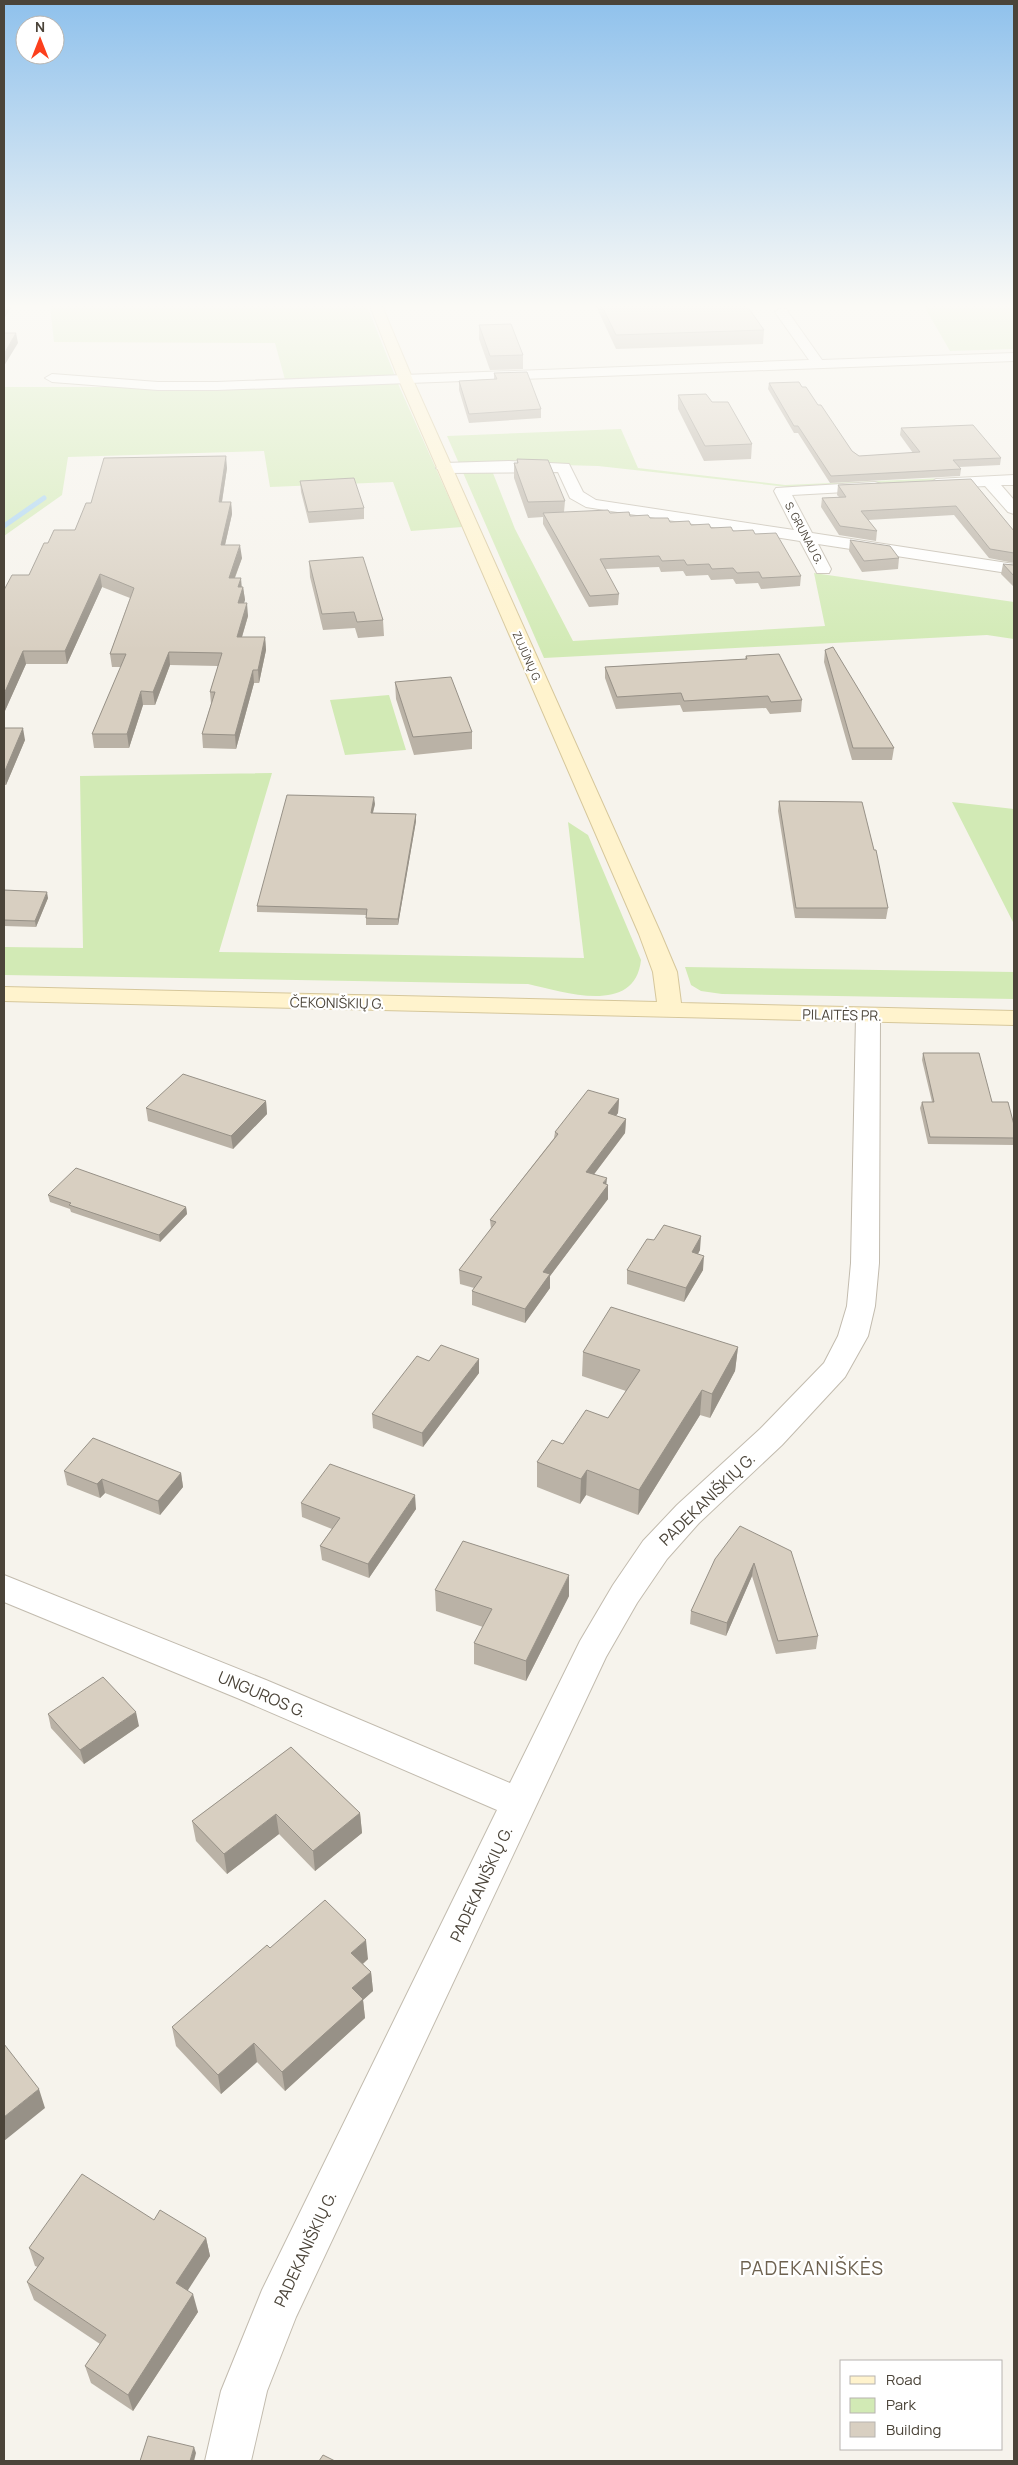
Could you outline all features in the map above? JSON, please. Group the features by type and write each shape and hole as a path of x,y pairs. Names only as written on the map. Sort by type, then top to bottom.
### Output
{"main road":[{"name":"ZUJŪNŲ G.","path":"424,421 650,934 665,972 670,1011"},
{"name":"ČEKONIŠKIŲ G.","path":"4,994 670,1011"},
{"name":"PILAITĖS PR.","path":"670,1011 1014,1018"}],"street":[{"path":"444,468 509,466 564,468 576,495 592,504 1014,569"},
{"path":"920,485 1014,480"},
{"path":"989,481 1014,509"},
{"name":"S. GRUNAU G.","path":"823,569 782,491 890,486"},
{"name":"PADEKANIŠKIŲ G.","path":"228,2461 244,2390 278,2306 592,1652 625,1594 655,1550 688,1514 772,1437 835,1370 853,1336 861,1306 865,1263 868,1016"},
{"name":"UNGUROS G.","path":"4,1588 245,1686 519,1803"}],"green space":[{"path":"4,421 415,421 462,527 411,531 393,482 270,487 264,451 68,457 62,495 4,536"},
{"path":"621,429 638,468 785,485 1014,475 1014,477 788,487 598,466 489,463 515,529 573,641 825,626 814,573 1014,602 1014,639 987,635 544,658 447,436"},
{"path":"389,695 406,750 345,755 330,700"},
{"path":"272,773 219,952 584,958 568,822 588,835 641,960 636,977 626,988 612,994 596,996 560,992 528,984 4,975 4,947 83,948 80,776"},
{"path":"952,802 1014,809 1014,924"},
{"path":"685,967 1014,972 1014,999 722,994 701,991 691,985"}],"building":[{"path":"692,421 739,421 752,444 705,446"},
{"path":"791,421 832,421 852,451 859,456 920,452 901,428 973,425 1001,458 953,460 961,469 831,476 798,426 794,426"},
{"path":"226,456 219,502 231,502 221,545 240,545 229,578 241,578 238,587 243,587 238,603 247,603 237,637 265,637 258,670 253,670 235,735 202,734 215,692 210,692 222,653 169,652 153,692 141,691 127,734 92,734 126,654 110,654 134,588 100,574 65,651 23,651 4,694 4,590 12,575 29,575 44,543 48,543 54,530 75,530 86,503 91,503 104,458"},
{"path":"517,459 548,460 565,501 528,502 514,463 518,463"},
{"path":"354,478 364,508 308,512 300,481"},
{"path":"971,479 1014,531 1014,553 990,549 956,506 861,511 877,531 840,526 822,498 846,497 838,485"},
{"path":"608,510 610,513 629,512 630,516 648,515 650,518 668,518 670,522 689,521 691,525 709,524 711,528 731,527 733,531 753,530 755,534 776,533 801,576 762,578 759,572 737,573 733,568 712,569 709,564 687,565 684,560 662,561 659,556 600,559 619,594 590,596 543,513"},
{"path":"850,540 890,546 899,558 864,561"},
{"path":"363,557 383,620 357,622 354,612 322,614 309,561"},
{"path":"1003,564 1014,565 1014,576"},
{"path":"833,647 894,748 853,748 825,650"},
{"path":"779,654 802,700 771,702 768,696 684,701 681,693 617,697 605,667 747,659 746,656"},
{"path":"451,677 472,732 413,737 395,682"},
{"path":"4,728 23,728 4,773"},
{"path":"287,795 374,797 371,813 416,814 398,919 366,918 367,909 257,906"},
{"path":"779,801 862,802 874,850 876,850 888,908 796,908"},
{"path":"4,890 47,892 35,921 4,920"},
{"path":"923,1053 979,1053 992,1102 1008,1102 1014,1125 1014,1138 930,1137 922,1102 934,1102"},
{"path":"183,1074 266,1101 231,1136 146,1108"},
{"path":"588,1090 619,1099 608,1113 626,1119 586,1172 607,1178 603,1183 608,1185 543,1272 550,1274 525,1309 472,1291 482,1277 459,1270 496,1222 490,1220 558,1134 555,1132"},
{"path":"76,1168 186,1207 159,1235 69,1205 71,1203 48,1195"},
{"path":"664,1225 701,1236 692,1252 704,1256 686,1288 627,1270 647,1239 654,1240"},
{"path":"611,1307 738,1347 712,1394 702,1390 639,1490 587,1470 581,1479 537,1462 552,1440 563,1444 586,1410 608,1418 640,1370 583,1352"},
{"path":"441,1345 479,1359 422,1433 372,1414 417,1356 429,1361"},
{"path":"93,1438 181,1473 158,1501 102,1479 97,1484 64,1471"},
{"path":"330,1464 415,1495 368,1564 320,1546 340,1518 301,1503"},
{"path":"740,1526 791,1551 818,1636 778,1641 754,1563 727,1623 691,1611 715,1559"},
{"path":"463,1541 569,1575 526,1661 474,1643 492,1609 435,1590"},
{"path":"103,1677 136,1712 80,1750 48,1714"},
{"path":"291,1747 360,1813 313,1851 276,1814 224,1854 192,1821"},
{"path":"325,1900 366,1940 351,1953 371,1972 352,1988 363,1999 282,2072 254,2043 218,2075 172,2027 267,1945 270,1948"},
{"path":"4,2044 39,2089 4,2117"},
{"path":"82,2174 154,2220 160,2210 206,2238 176,2283 193,2294 128,2395 85,2366 106,2335 27,2282 44,2258 29,2248"},
{"path":"148,2436 194,2447 190,2461 140,2461"},
{"path":"323,2455 335,2461 319,2461"}],"waterway":[{"path":"4,526 44,498"}],"district":[{"name":"PADEKANIŠKĖS","path":"812,2268"}]}
